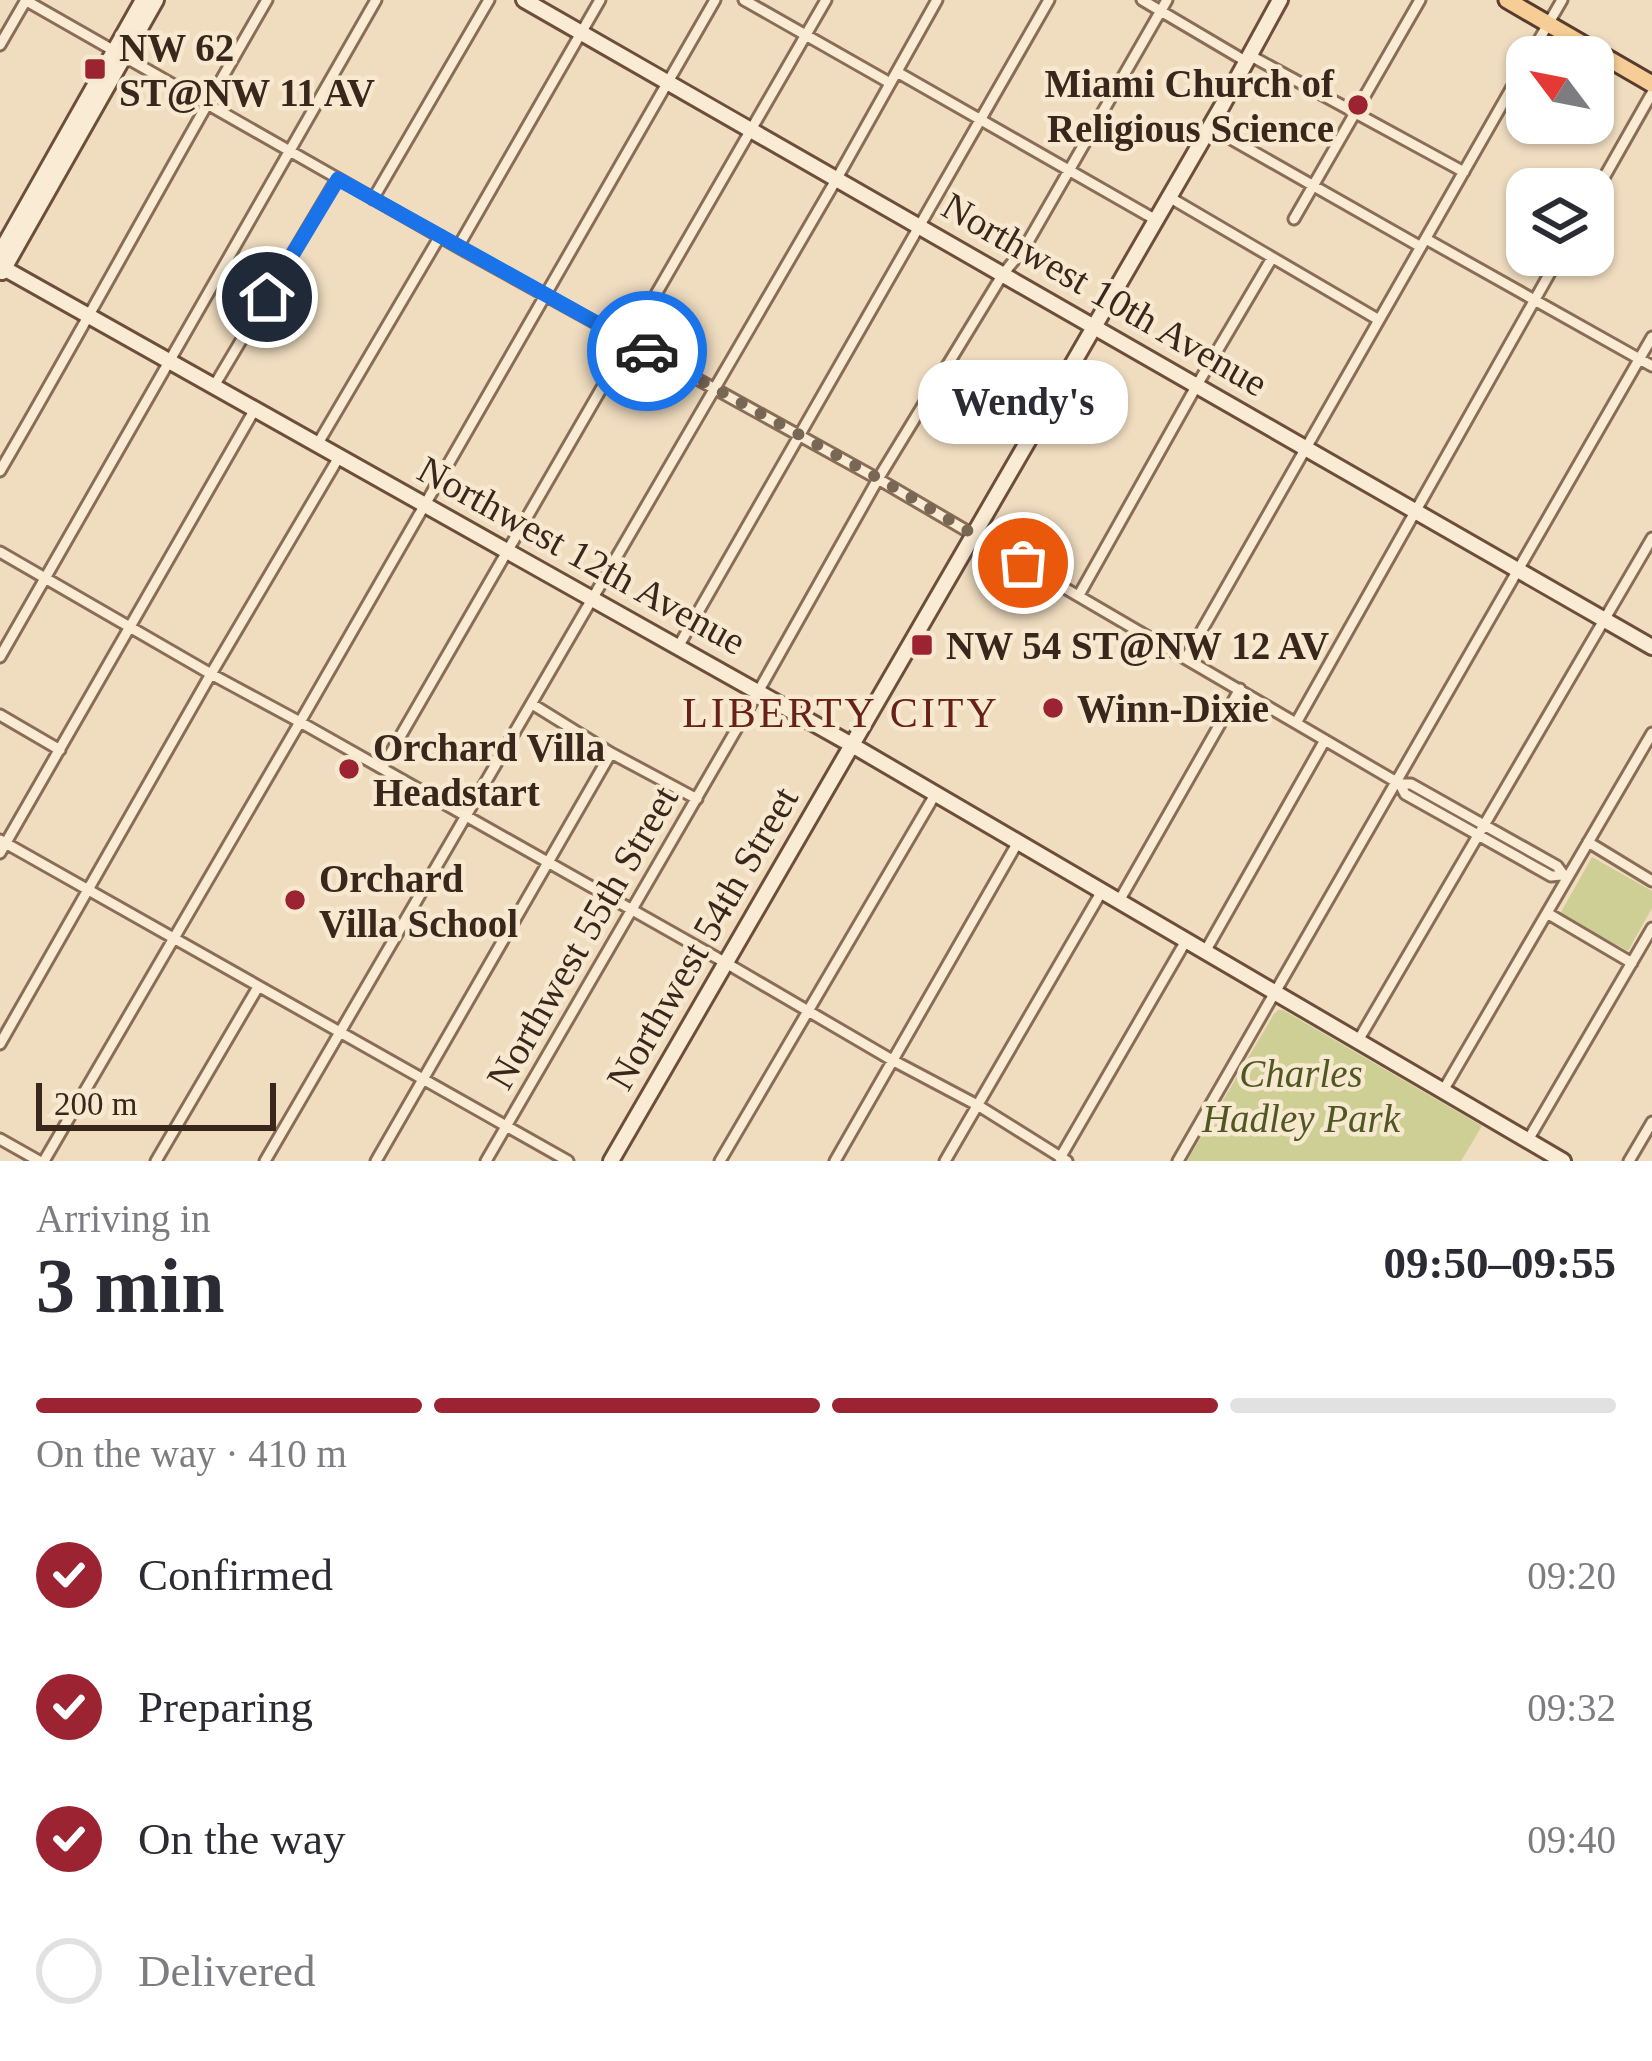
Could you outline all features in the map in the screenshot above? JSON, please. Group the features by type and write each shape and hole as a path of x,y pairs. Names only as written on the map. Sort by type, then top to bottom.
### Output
{"main road":[{"path":"1,266 143,0"},
{"path":"119,52 156,0"},
{"name":"Northwest 10th Avenue","path":"524,0 1652,647"},
{"name":"Northwest 54th Street","path":"611,1161 1280,0"},
{"path":"1507,0 1652,88"},
{"name":"Northwest 12th Avenue","path":"1,266 936,793 1563,1161"}],"street":[{"path":"0,45 26,0 458,247 878,478 1398,783 1411,784 1481,829 1557,866 1564,877"},
{"path":"0,471 267,0"},
{"path":"0,657 376,0"},
{"path":"373,199 489,0"},
{"path":"458,247 600,0"},
{"path":"0,1139 42,1161 715,0"},
{"path":"744,0 890,83"},
{"path":"382,768 826,0"},
{"path":"265,1161 937,0"},
{"path":"678,647 1049,0"},
{"path":"1142,0 1464,172"},
{"name":"Northwest 55th Street","path":"487,1161 878,478 1003,274 1025,247 1168,0"},
{"path":"1294,219 1420,0"},
{"path":"1541,36 1562,0"},
{"path":"897,72 1156,220"},
{"path":"1609,168 1652,88"},
{"path":"1186,658 1506,98"},
{"path":"1210,128 1652,366"},
{"path":"214,386 338,179"},
{"path":"1169,197 1379,320"},
{"path":"317,445 440,236"},
{"path":"1078,595 1272,258"},
{"path":"1296,722 1548,276"},
{"path":"1178,1161 1652,337"},
{"path":"256,410 2,845 568,1161"},
{"path":"0,1044 339,458"},
{"path":"1359,1040 1652,538"},
{"path":"0,552 979,1106 1062,1160 1186,940"},
{"path":"1120,901 1240,689"},
{"path":"532,704 697,799"},
{"path":"0,715 60,750"},
{"path":"1444,1089 1652,733"},
{"path":"1206,950 1325,740"},
{"path":"376,1161 611,753"},
{"path":"720,1161 936,793"},
{"path":"835,1161 1018,842"},
{"path":"1588,842 1652,881"},
{"path":"945,1161 1102,890"},
{"path":"1547,913 1632,963"},
{"path":"1528,1140 1652,929"},
{"path":"156,1161 258,987"},
{"path":"1629,1161 1652,1122"}],"green space":[{"path":"1592,857 1652,891 1652,908 1628,951 1560,914"},
{"name":"Charles Hadley Park","path":"1278,1010 1482,1126 1461,1161 1187,1161"}],"way so far":[{"path":"647,351 1023,563"}],"place":[{"name":"NW 62 ST@NW 11 AV","path":"95,69"},
{"name":"Miami Church of Religious Science","path":"1358,105"},
{"name":"Wendy's","path":"1023,563"},
{"name":"NW 54 ST@NW 12 AV","path":"922,645"},
{"name":"Winn-Dixie","path":"1053,708"},
{"name":"Orchard Villa Headstart","path":"349,769"},
{"name":"Orchard Villa School","path":"295,900"}],"district":[{"name":"LIBERTY CITY","path":"841,713"}],"route":[{"path":"267,297 338,179 647,351"}]}
